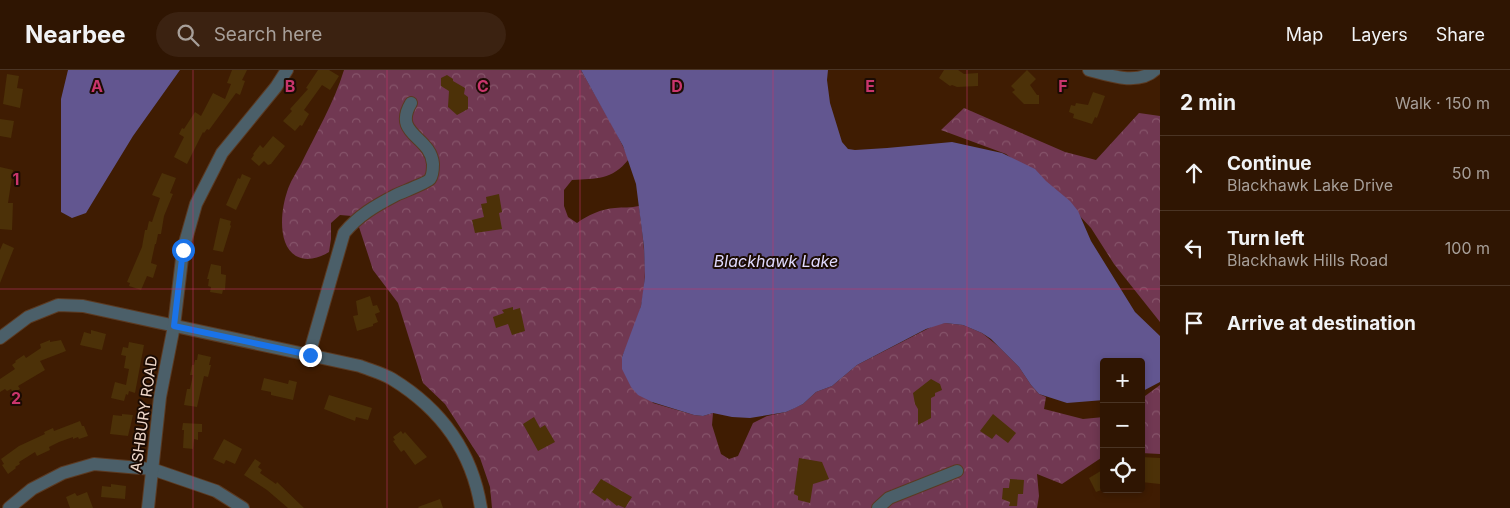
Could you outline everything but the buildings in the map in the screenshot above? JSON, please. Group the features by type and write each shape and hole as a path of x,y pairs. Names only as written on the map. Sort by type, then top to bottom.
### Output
{"street":[{"name":"ASHBURY ROAD","path":"148,508 160,397 174,326 183,250 196,204 222,154 276,87 287,70"},
{"path":"1089,70 1132,79 1152,73 1155,70"},
{"path":"310,355 344,233 356,219 371,209 395,195 429,181 432,176 432,157 425,145 407,128 405,121 406,112 411,103"},
{"path":"0,338 28,317 58,306 83,306 360,366 390,378 423,400 450,428 466,457 478,488 481,508"},
{"path":"9,508 32,489 63,473 94,464 152,469 216,491 243,508"},
{"path":"878,508 889,498 957,471"}],"green space":[{"path":"344,70 581,70 629,159 610,175 572,180 564,190 564,206 568,217 577,223 600,211 639,206 645,282 641,306 633,332 622,357 653,403 694,415 703,416 713,413 712,425 721,454 729,459 738,456 753,423 767,416 786,412 803,404 816,392 832,386 857,365 937,324 945,323 963,325 982,333 998,346 1019,367 1039,394 1046,397 1044,409 1083,419 1100,417 1100,459 1062,484 1037,474 1039,496 1037,508 492,508 490,487 480,458 445,404 423,383 398,303 373,270 359,227 352,216 340,215 331,223 329,252 321,256 309,259 296,256 290,251 283,235 283,208 291,181 330,106"},
{"path":"964,108 1065,152 1096,160 1139,113 1160,116 1160,322 1114,264 1091,228 1063,198 1006,154 941,130"},
{"path":"1160,385 1160,454 1145,453 1145,396"}],"water":[{"path":"68,70 180,70 133,136 86,213 72,218 61,212 61,99"},
{"name":"Blackhawk Lake","path":"581,70 828,70 827,80 830,103 842,142 848,149 887,148 952,142 1002,153 1035,169 1070,201 1078,211 1091,241 1135,312 1160,336 1160,382 1145,390 1145,358 1100,358 1100,400 1067,403 1039,394 1019,367 991,339 982,333 963,325 945,323 926,329 857,365 832,386 816,392 803,404 786,412 750,418 713,413 703,416 652,402 638,395 631,387 622,369 622,357 641,306 645,277 644,247 636,184 623,146"}],"route":[{"path":"183,250 174,326 310,355"}]}
